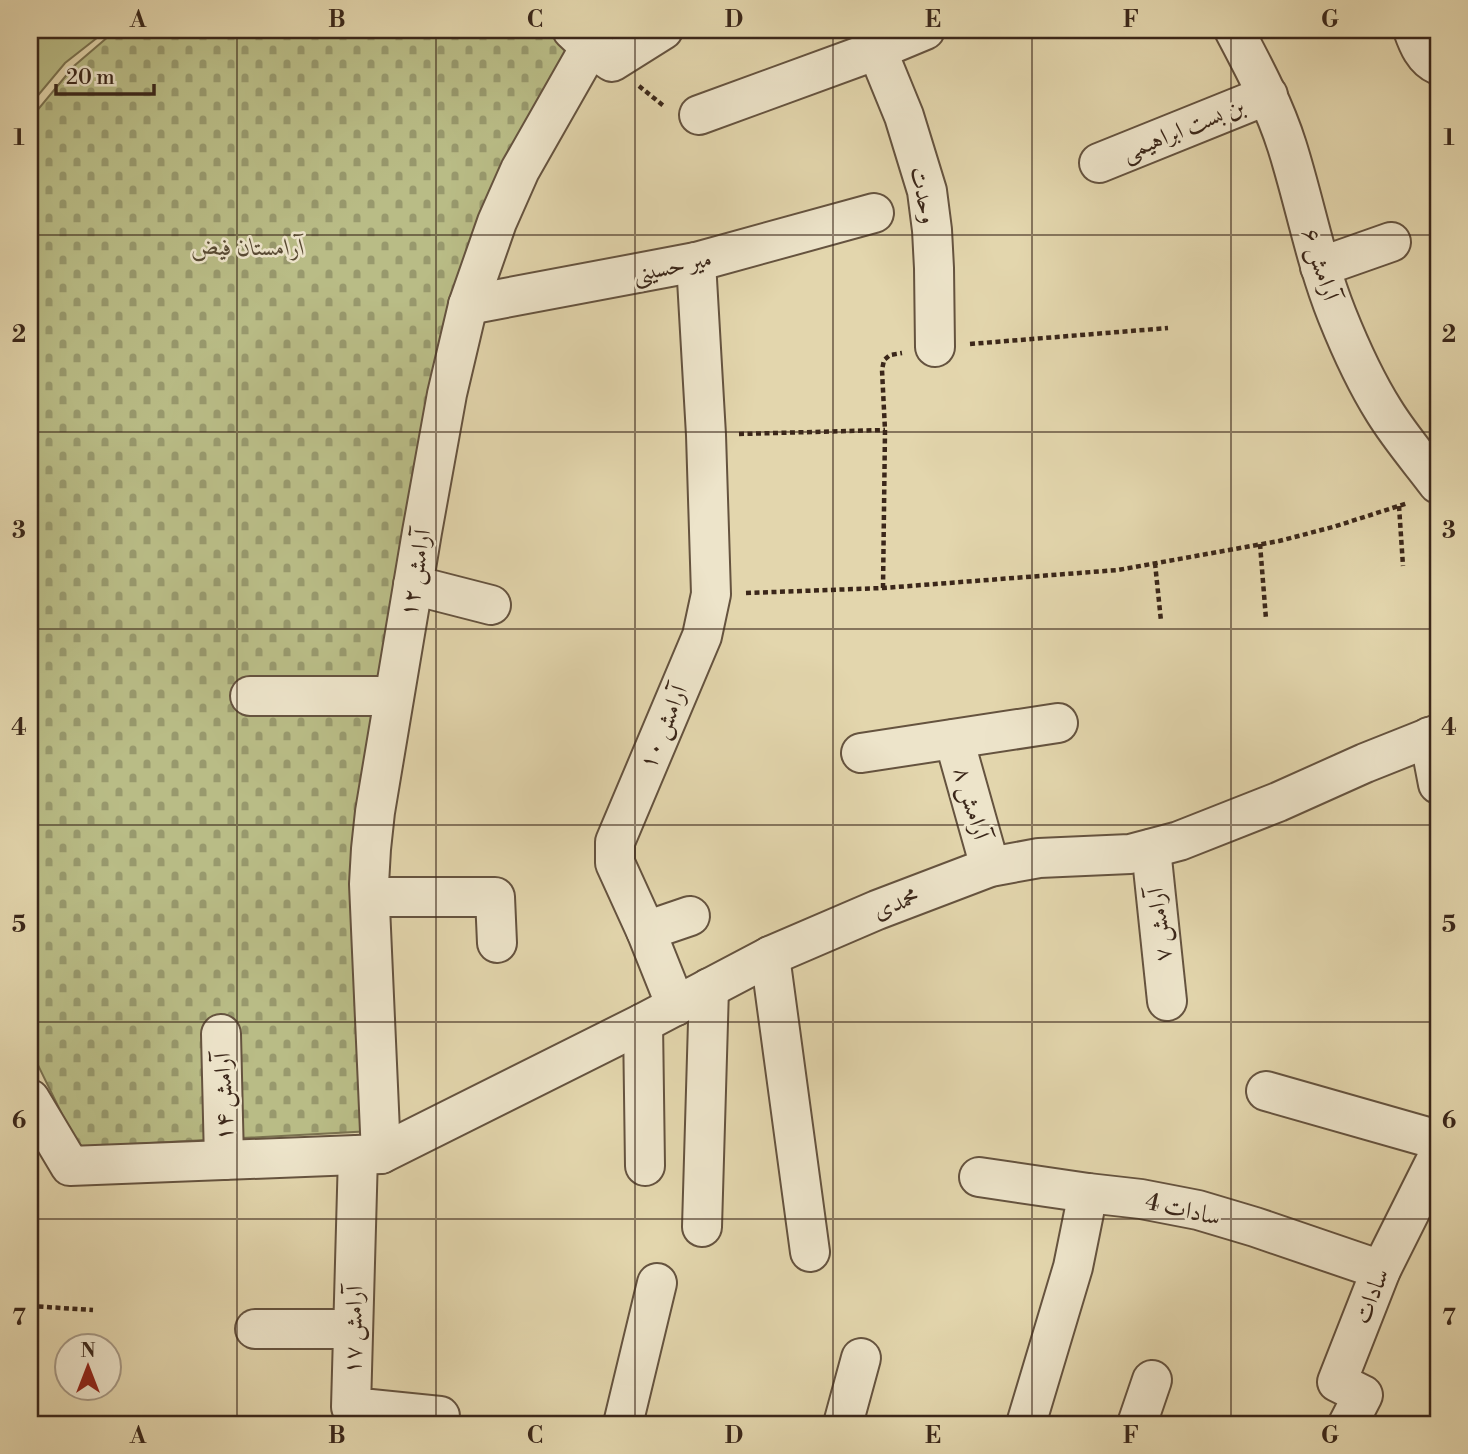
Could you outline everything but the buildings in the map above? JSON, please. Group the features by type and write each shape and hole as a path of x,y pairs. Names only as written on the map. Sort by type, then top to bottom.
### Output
{"street":[{"path":"592,46 663,30"},
{"path":"699,115 925,30"},
{"path":"1413,30 1418,45 1430,61 1438,65"},
{"name":"آرامش ۶","path":"1239,32 1286,144 1320,267 1337,317 1383,410 1402,437 1425,493"},
{"name":"آرامش ۱۲","path":"370,1154 370,849 447,394 468,305 497,222 520,170 592,46"},
{"name":"وحدت","path":"877,50 904,116 927,191 934,268 935,347"},
{"name":"بن بست ابراهیمی","path":"1099,163 1268,96"},
{"name":"میر حسینی","path":"468,305 696,262 874,213"},
{"path":"1320,267 1391,242"},
{"name":"آرامش ۱۰","path":"659,1015 646,931 615,863 615,842 702,636 711,594 706,435 696,262"},
{"path":"414,585 491,605"},
{"path":"250,696 394,696"},
{"path":"861,753 1058,723"},
{"path":"1434,735 1438,784"},
{"name":"محمدی","path":"370,1154 659,1015 770,956 877,910 990,867 1039,858 1130,854 1178,841 1278,803 1434,735"},
{"name":"آرامش ۸","path":"954,738 990,867"},
{"name":"آرامش ۷","path":"1151,849 1167,1001"},
{"path":"370,897 495,897 497,943"},
{"path":"646,931 690,916"},
{"path":"770,956 810,1252"},
{"path":"702,1227 709,988"},
{"path":"645,1166 659,1015"},
{"name":"آرامش ۱۴","path":"221,1034 224,1160"},
{"path":"1266,1091 1438,1140"},
{"path":"30,1099 70,1166 370,1154"},
{"name":"آرامش ۱۷","path":"370,1154 353,1329 351,1407 440,1416 440,1424"},
{"name":"سادات","path":"1348,1424 1363,1395 1337,1382 1381,1270 1438,1156"},
{"name":"سادات 4","path":"979,1177 1141,1199 1198,1210 1381,1270"},
{"path":"1026,1424 1073,1267 1088,1193"},
{"path":"624,1424 657,1283"},
{"path":"256,1329 353,1329"},
{"path":"843,1424 861,1358"},
{"path":"1137,1424 1152,1380"}],"path":[{"path":"30,34 36,30"},
{"path":"592,46 672,112 699,115"},
{"path":"883,588 884,360 890,355 935,347 1168,328"},
{"path":"706,435 885,430"},
{"path":"711,594 883,588 1118,570 1260,544 1333,527 1399,506 1425,493"},
{"path":"1399,506 1403,566"},
{"path":"1260,544 1266,619"},
{"path":"1155,563 1161,621"},
{"path":"30,1306 93,1310"}],"green space":[{"path":"30,30 107,30 65,63 30,105"},
{"name":"آرامستان فیض","path":"116,30 546,30 569,47 403,572 372,1131 78,1147 36,1061 30,1055 30,119 74,66"}]}
